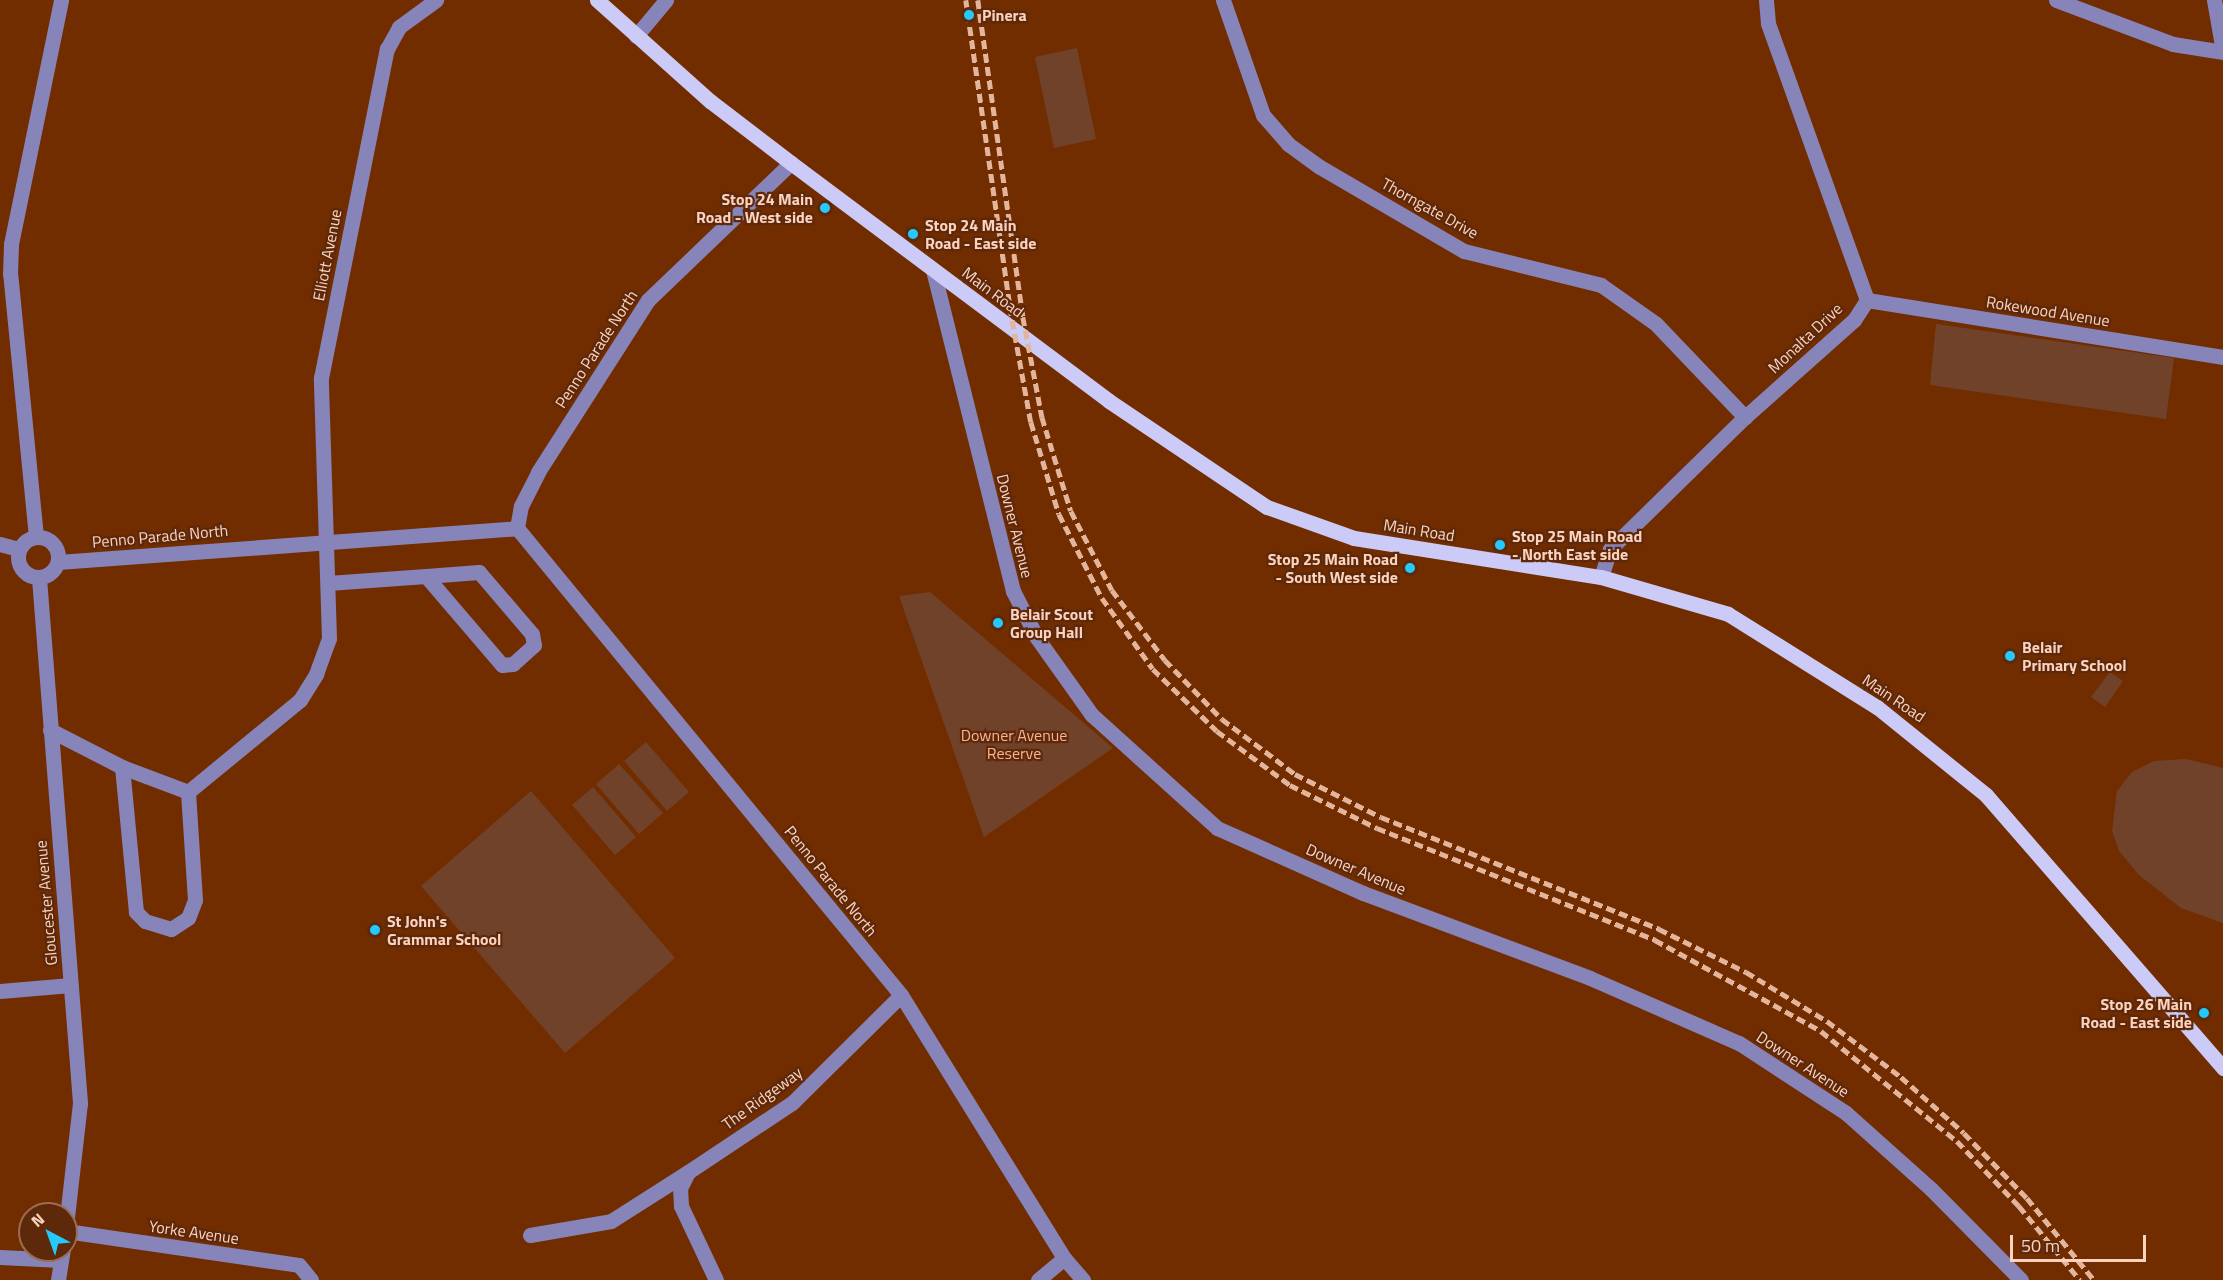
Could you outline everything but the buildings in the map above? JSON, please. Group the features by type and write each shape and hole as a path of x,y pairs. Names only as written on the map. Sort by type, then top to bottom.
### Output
{"main road":[{"name":"Main Road","path":"597,0 710,101 791,163 1110,401 1267,507 1309,525 1354,538 1601,577 1728,614 1917,735 1986,795 2223,1068"}],"street":[{"path":"36,537 10,274 12,244 61,0"},
{"name":"Elliott Avenue","path":"188,792 300,700 316,674 329,639 321,378 387,48 399,27 436,0"},
{"path":"636,36 666,0"},
{"name":"Thorngate Drive","path":"1223,0 1263,115 1288,144 1320,167 1464,251 1601,285 1656,324 1745,417"},
{"path":"2056,0 2173,44 2223,51 2214,0"},
{"name":"Monalta Drive","path":"1601,577 1610,549 1745,417 1854,320 1867,300 1768,23 1764,1"},
{"name":"Penno Parade North","path":"791,163 648,300 634,318 538,472 521,506 518,528 901,994 1064,1258 1083,1280"},
{"name":"Downer Avenue","path":"933,270 1013,591 1037,638 1092,715 1217,828 1363,893 1590,978 1739,1043 1846,1113 1931,1189 2021,1280"},
{"name":"Rokewood Avenue","path":"1867,300 2223,357"},
{"name":"Penno Parade North","path":"58,562 327,540 518,528"},
{"path":"0,544 19,549 36,537"},
{"path":"19,549 21,569 39,578 51,573 58,562 53,544 36,537"},
{"path":"328,583 479,572 532,634 534,645 513,664 502,665 426,576"},
{"name":"Gloucester Avenue","path":"39,578 80,1103 69,1202"},
{"path":"50,730 122,767 188,792 195,900 188,918 171,928 157,926 136,912 122,767"},
{"path":"0,991 71,985"},
{"name":"The Ridgeway","path":"688,1172 792,1103 901,994"},
{"path":"688,1172 680,1188 681,1206 716,1280"},
{"path":"530,1235 611,1221 688,1172"},
{"name":"Yorke Avenue","path":"78,1233 299,1265 311,1280"},
{"path":"0,1257 18,1256"},
{"path":"1038,1280 1064,1258"},
{"path":"58,1280 61,1262"}],"green space":[{"path":"1077,48 1096,139 1054,148 1035,57"},
{"path":"1936,324 2174,358 2166,419 1930,385"},
{"name":"Downer Avenue Reserve","path":"930,592 1113,748 984,837 899,596"},
{"path":"2110,672 2123,681 2105,707 2091,697"},
{"path":"646,742 689,792 667,811 624,761"},
{"path":"2186,759 2223,768 2223,923 2181,908 2139,875 2119,851 2112,831 2117,791 2132,772 2154,761"},
{"path":"619,764 663,813 639,834 596,784"},
{"path":"593,787 636,837 615,855 572,805"},
{"path":"531,791 675,958 565,1053 421,886"}],"railway":[{"path":"966,0 1010,307 1031,422 1059,514 1102,598 1153,669 1217,731 1290,785 1377,828 1655,940 1821,1031 1957,1141 2019,1206 2080,1280"},
{"path":"978,0 1023,317 1042,417 1071,511 1112,590 1165,660 1222,719 1295,774 1381,817 1659,929 1746,972 1827,1021 1901,1077 1964,1133 2027,1198 2094,1280"}],"place":[{"name":"Pinera","path":"969,15"},
{"name":"Stop 24 Main Road - West side","path":"825,208"},
{"name":"Stop 24 Main Road - East side","path":"913,234"},
{"name":"Stop 25 Main Road - North East side","path":"1500,545"},
{"name":"Stop 25 Main Road - South West side","path":"1410,568"},
{"name":"Belair Scout Group Hall","path":"998,623"},
{"name":"Belair Primary School","path":"2010,656"},
{"name":"St John's Grammar School","path":"375,930"},
{"name":"Stop 26 Main Road - East side","path":"2204,1013"}]}
